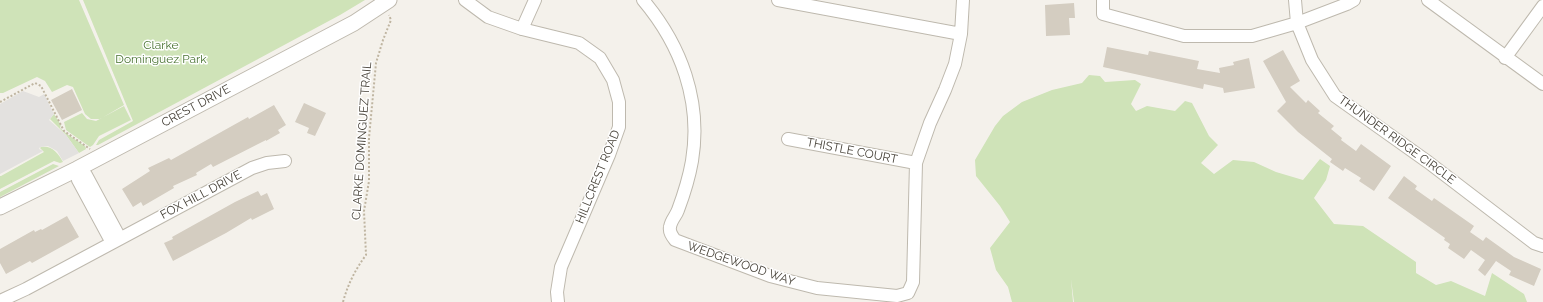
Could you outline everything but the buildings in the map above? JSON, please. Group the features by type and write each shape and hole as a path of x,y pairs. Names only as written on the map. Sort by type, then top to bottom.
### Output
{"street":[{"name":"HILLCREST ROAD","path":"465,0 488,17 522,29 579,43 600,58 614,80 619,102 619,126 609,155 561,267 557,292 558,302"},
{"path":"522,29 535,0"},
{"name":"WEDGEWOOD WAY","path":"643,0 661,23 680,58 691,94 694,112 695,131 692,161 684,192 677,213 672,220 670,227 670,234 675,240 770,276 817,288 897,296 905,295 910,290 913,282 916,163 930,122 955,64 961,34 964,0"},
{"path":"778,0 961,34"},
{"path":"1103,0 1103,14 1184,36 1252,36 1297,23 1354,0"},
{"name":"THUNDER RIDGE CIRCLE","path":"1295,0 1297,23 1312,60 1335,96 1428,162 1534,243 1543,246"},
{"path":"1428,0 1505,58 1543,84"},
{"name":"CREST DRIVE","path":"0,207 77,169 347,27 385,3"},
{"path":"1505,58 1543,6"},
{"name":"THISTLE COURT","path":"788,139 916,163"},
{"name":"FOX HILL DRIVE","path":"0,301 26,289 252,168 267,163 285,161"},
{"path":"77,169 86,175 98,208 116,240"}],"path":[{"name":"CLARKE DOMINGUEZ TRAIL","path":"343,302 348,286 358,266 366,255 364,212 368,181 369,138 376,63 382,40 391,20 385,3"},
{"path":"0,102 35,83 38,84 41,86 64,131 90,148 88,150"}],"green space":[{"path":"0,0 79,0 124,105 100,119 91,119 85,114 73,87 67,85 52,92 45,81 37,77 0,93"},
{"name":"Clarke Dominguez Park","path":"83,0 365,0 340,15 96,145 99,140 133,121"},
{"path":"1089,75 1100,76 1105,82 1135,80 1141,84 1131,104 1136,111 1147,106 1175,111 1185,101 1192,103 1209,136 1218,145 1201,163 1214,174 1233,160 1254,162 1276,172 1303,180 1320,159 1330,166 1326,180 1314,198 1334,224 1363,226 1416,262 1416,273 1436,285 1451,281 1485,296 1492,273 1524,294 1527,302 1074,302 1071,279 1073,302 1012,302 1008,287 996,270 990,248 1010,222 1000,206 976,176 975,160 995,126 1003,116 1022,102 1052,90 1082,83"},
{"path":"124,106 131,120 99,136 90,147 66,130 64,122 82,113 87,119 96,121"},
{"path":"54,114 61,125 60,128 85,146 86,149 79,153 66,135 50,119"},
{"path":"48,147 54,150 63,162 60,163 54,161 0,189 0,176 44,152 40,148"},
{"path":"53,164 59,166 0,197 0,192"}],"shaded area":[{"path":"23,91 39,97 44,94 54,114 49,120 66,135 79,153 63,161 57,151 48,146 40,147 39,149 43,151 0,174 0,104"}]}
